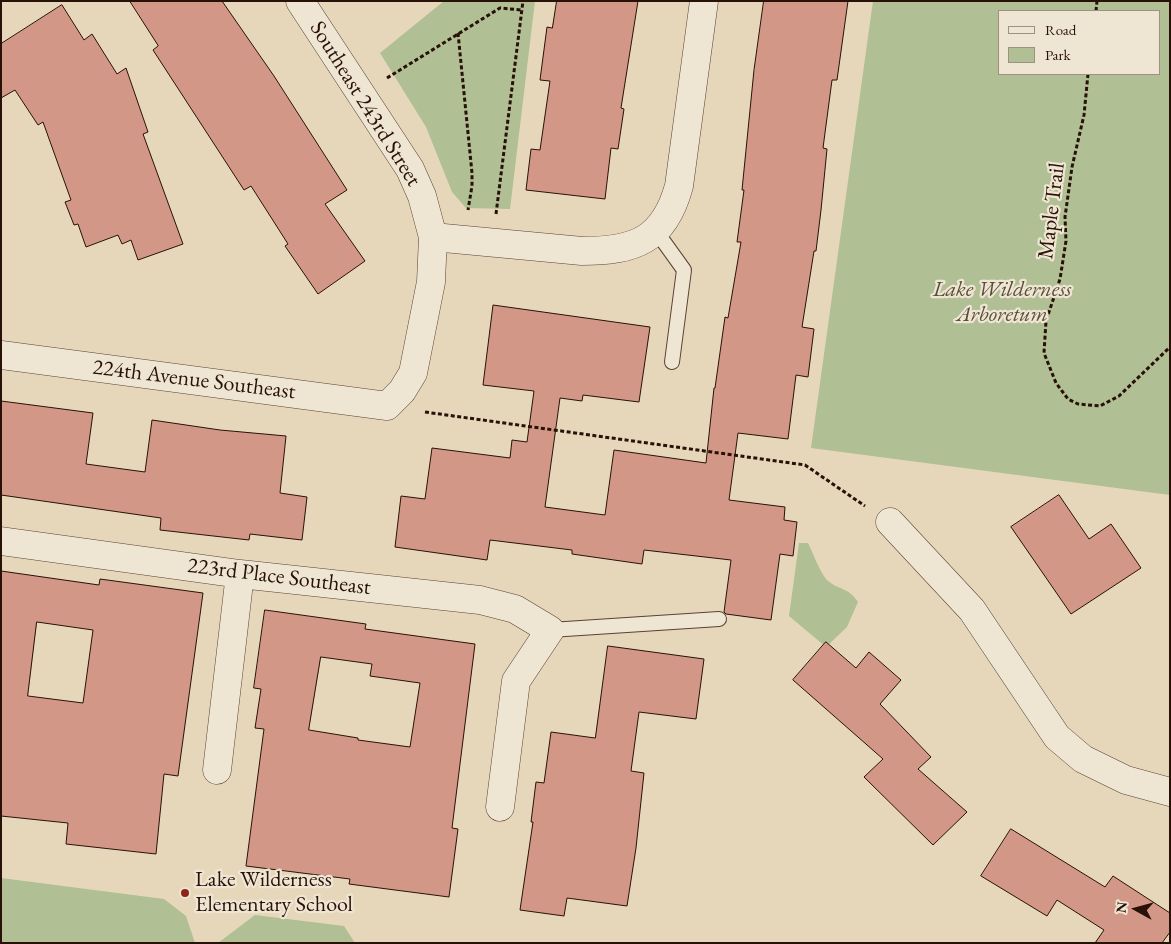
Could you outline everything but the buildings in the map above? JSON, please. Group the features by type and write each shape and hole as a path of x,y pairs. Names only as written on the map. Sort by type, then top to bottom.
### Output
{"street":[{"name":"Southeast 243rd Street","path":"300,1 410,169 422,196 433,238 431,282 413,373 402,391 387,406"},
{"path":"433,238 582,251 604,251 635,244 656,231 674,205 679,186 704,1"},
{"name":"224th Avenue Southeast","path":"1,355 387,406"},
{"path":"890,522 972,610 1057,737 1083,759 1126,780 1170,792"},
{"name":"223rd Place Southeast","path":"1,541 240,574 480,600 515,609 550,630"},
{"path":"216,770 240,574"},
{"path":"500,807 516,681 550,630"}],"lane":[{"path":"656,231 684,270 672,362"},
{"path":"550,630 718,620"}],"path":[{"path":"492,244 522,1"},
{"path":"361,95 500,8 522,10"},
{"path":"458,34 472,186 462,240"},
{"name":"Maple Trail","path":"1088,75 1084,115 1072,167 1065,217 1066,242 1060,279 1046,321 1044,353 1056,383 1068,399 1078,404 1100,406 1119,396 1170,347"},
{"path":"387,406 440,415 805,465 890,522"}],"green space":[{"path":"444,1 535,1 510,209 466,208 452,192 426,127 380,53"},
{"name":"Lake Wilderness Arboretum","path":"873,1 1170,1 1170,495 811,448"},
{"path":"799,543 808,543 826,579 830,583 847,591 858,602 847,627 826,647 789,616"},
{"path":"1,878 164,899 186,916 195,943 1,943"},
{"path":"255,915 344,926 355,943 218,943"}],"place":[{"name":"Lake Wilderness Elementary School","path":"185,893"}]}
